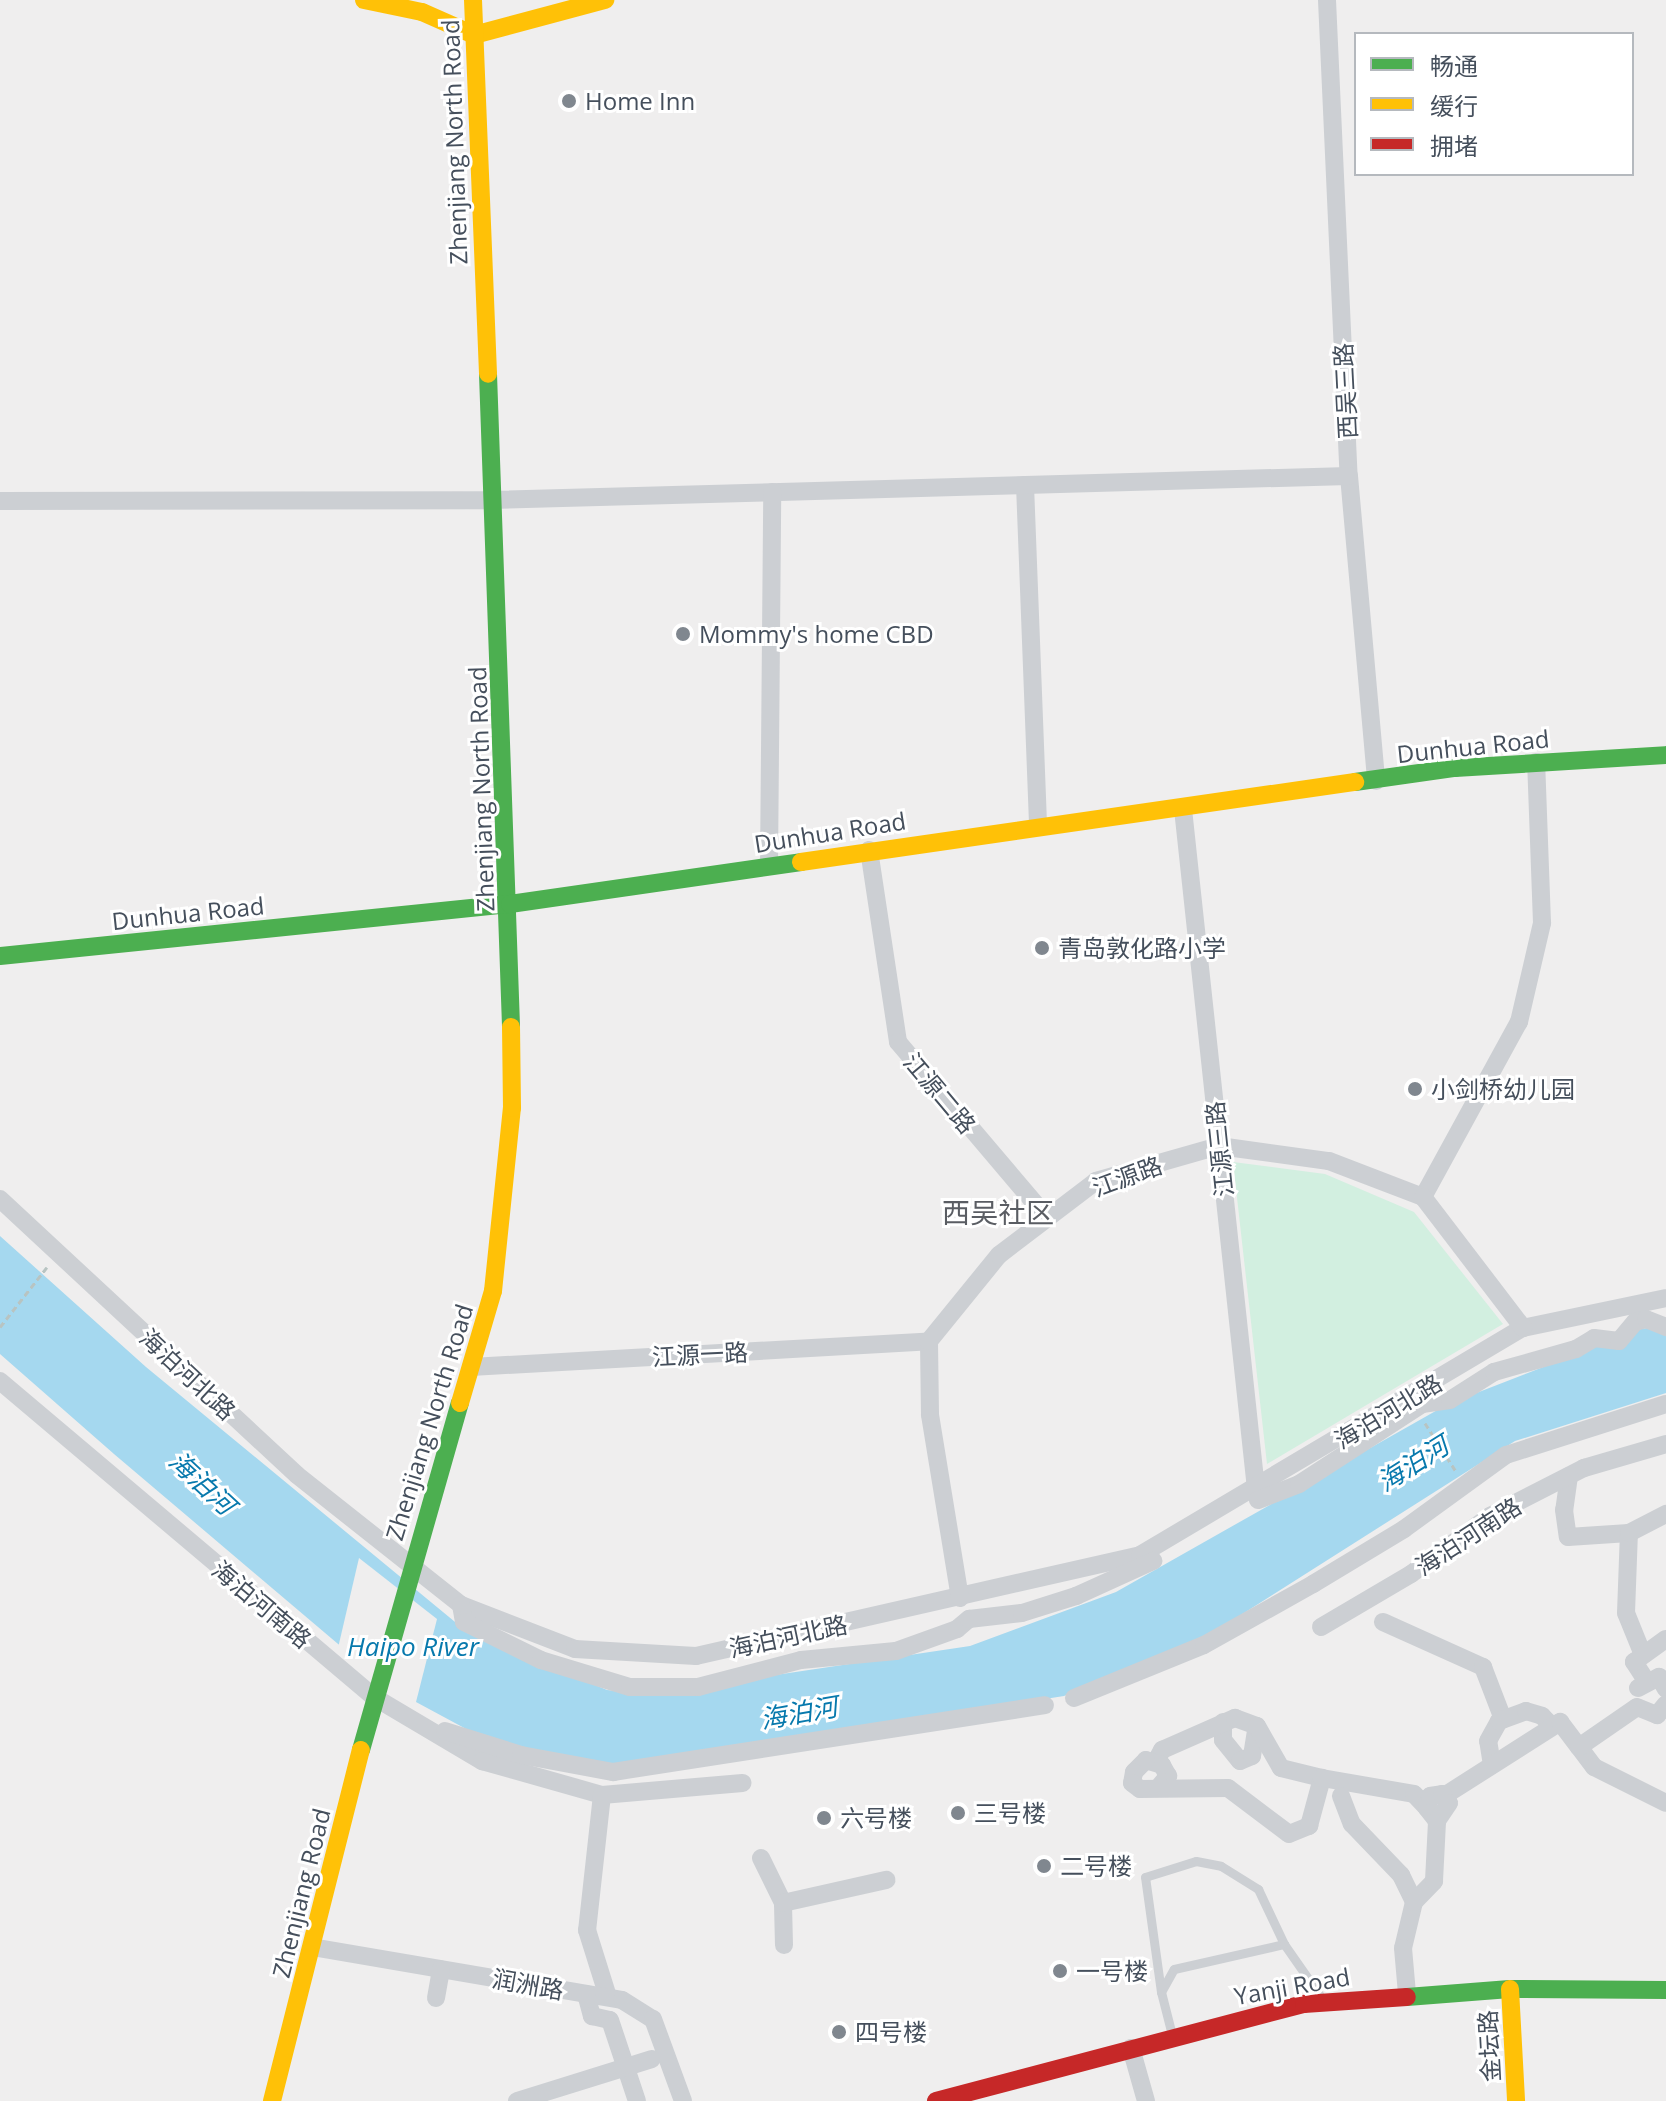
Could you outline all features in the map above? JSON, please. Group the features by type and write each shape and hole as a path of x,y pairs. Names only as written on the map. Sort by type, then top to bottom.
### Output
{"street":[{"path":"364,0 422,12 474,35 605,0"},
{"name":"Zhenjiang North Road","path":"374,1697 493,1291 512,1108 510,904 473,0"},
{"name":"西吴三路","path":"1327,0 1349,476 1376,781"},
{"path":"0,501 493,500 1349,476"},
{"path":"1025,485 1038,825"},
{"path":"769,865 772,492"},
{"name":"Dunhua Road","path":"1,954 510,904 1038,825 1183,809 1376,781 1536,762 1666,755"},
{"path":"1523,1328 1423,1197 1519,1022 1542,923 1536,762"},
{"name":"江源三路","path":"1183,809 1256,1489"},
{"name":"江源二路","path":"869,850 898,1042 1047,1218"},
{"name":"江源路","path":"929,1341 999,1255 1096,1181 1219,1146 1329,1161 1423,1197"},
{"name":"海泊河北路","path":"0,1199 297,1475 461,1605 575,1649 696,1656 1140,1555 1523,1328 1666,1298"},
{"path":"461,1605 464,1622 541,1660 630,1687 698,1687 801,1660 896,1651 957,1629 969,1619 1022,1613 1114,1579 1275,1491 1299,1484 1417,1409 1460,1395 1482,1378 1522,1360 1576,1349 1594,1338 1619,1341 1635,1322 1646,1319 1666,1327"},
{"path":"929,1341 930,1414 960,1598"},
{"name":"江源一路","path":"471,1367 929,1341"},
{"name":"海泊河南路","path":"0,1381 374,1697 482,1761 602,1795 742,1783"},
{"path":"1074,1698 1204,1645 1404,1529 1506,1455 1666,1404"},
{"name":"海泊河南路","path":"1321,1627 1411,1574 1490,1516 1569,1476 1666,1444"},
{"path":"1569,1476 1564,1510 1568,1537 1629,1533 1666,1514"},
{"path":"1629,1533 1626,1613 1643,1655"},
{"path":"1383,1622 1483,1667 1503,1719"},
{"path":"1647,1682 1634,1662 1666,1639"},
{"path":"1637,1707 1639,1685 1659,1677 1666,1689"},
{"name":"Zhenjiang Road","path":"272,2101 374,1697"},
{"path":"1637,1707 1657,1715 1666,1704"},
{"path":"416,1722 521,1755 613,1772 1045,1705"},
{"path":"1579,1747 1637,1707"},
{"path":"1492,1765 1488,1741 1503,1719 1526,1711 1542,1716 1552,1726"},
{"path":"1156,1761 1162,1750 1201,1738 1223,1722 1235,1718 1257,1726 1281,1768 1414,1794 1432,1814 1434,1881 1414,1902 1403,1948 1407,1994"},
{"path":"1223,1722 1223,1740 1240,1761 1252,1756 1257,1726"},
{"path":"1432,1814 1449,1803 1444,1796 1560,1722 1594,1767 1666,1803"},
{"path":"1158,1788 1168,1776 1156,1761 1146,1760 1134,1772 1132,1783 1140,1789 1158,1788 1174,1792 1228,1788 1289,1834 1309,1826 1322,1778"},
{"path":"602,1795 587,1930 608,1997"},
{"path":"1341,1796 1352,1824 1401,1875 1414,1902"},
{"path":"761,1858 783,1903 784,1945"},
{"path":"783,1903 886,1880"},
{"name":"润洲路","path":"312,1947 608,1997 653,2019 683,2101"},
{"path":"436,1998 441,1969"},
{"name":"Yanji Road","path":"936,2101 1172,2035 1324,2001 1510,1989 1666,1990"},
{"name":"金坛路","path":"1510,1989 1516,2101"},
{"path":"586,1994 592,2016 610,2020 637,2101"},
{"path":"1131,2048 1146,2101"},
{"path":"517,2101 652,2059"}],"lane":[{"path":"1172,2035 1161,1992 1145,1877 1196,1861 1221,1866 1258,1889 1284,1944 1324,2001"},
{"path":"1161,1992 1174,1969 1284,1944"}],"path":[{"path":"0,1327 48,1266"},
{"path":"1417,1409 1464,1485"}],"green space":[{"path":"1233,1162 1325,1174 1414,1212 1503,1324 1267,1464"}],"water":[{"name":"Haipo River","path":"0,1236 146,1367 466,1631 607,1690 648,1694 970,1646 1116,1592 1448,1404 1641,1329 1666,1325 1666,1393 1515,1441 1203,1639 1064,1696 612,1766 528,1753 468,1730 390,1688 114,1454 0,1354"}],"pier":[{"path":"359,1558 437,1619 415,1706 388,1692 338,1648"}],"traffic: fast":[{"path":"488,374 511,1027"},
{"path":"1355,782 1455,768 1666,755"},
{"path":"0,956 510,904 801,862"},
{"path":"361,1750 460,1403"},
{"path":"1407,1997 1510,1989 1666,1990"}],"traffic: slow":[{"path":"364,0 422,12 474,35 605,0"},
{"path":"473,0 488,374"},
{"path":"801,862 1355,782"},
{"path":"460,1403 493,1291 512,1108 511,1027"},
{"path":"272,2101 361,1750"},
{"path":"1510,1989 1516,2101"}],"traffic: jam":[{"path":"936,2101 1304,2004 1407,1997"}],"place":[{"name":"Home Inn","path":"569,101"},
{"name":"Mommy's home CBD","path":"683,634"},
{"name":"青岛敦化路小学","path":"1042,948"},
{"name":"小剑桥幼儿园","path":"1415,1089"},
{"name":"三号楼","path":"958,1813"},
{"name":"六号楼","path":"824,1818"},
{"name":"二号楼","path":"1044,1866"},
{"name":"一号楼","path":"1060,1971"},
{"name":"四号楼","path":"839,2032"}],"district":[{"name":"西吴社区","path":"998,1212"}],"water label":[{"name":"海泊河","path":"1413,1464"},
{"name":"海泊河","path":"202,1483"},
{"name":"海泊河","path":"799,1713"}]}
